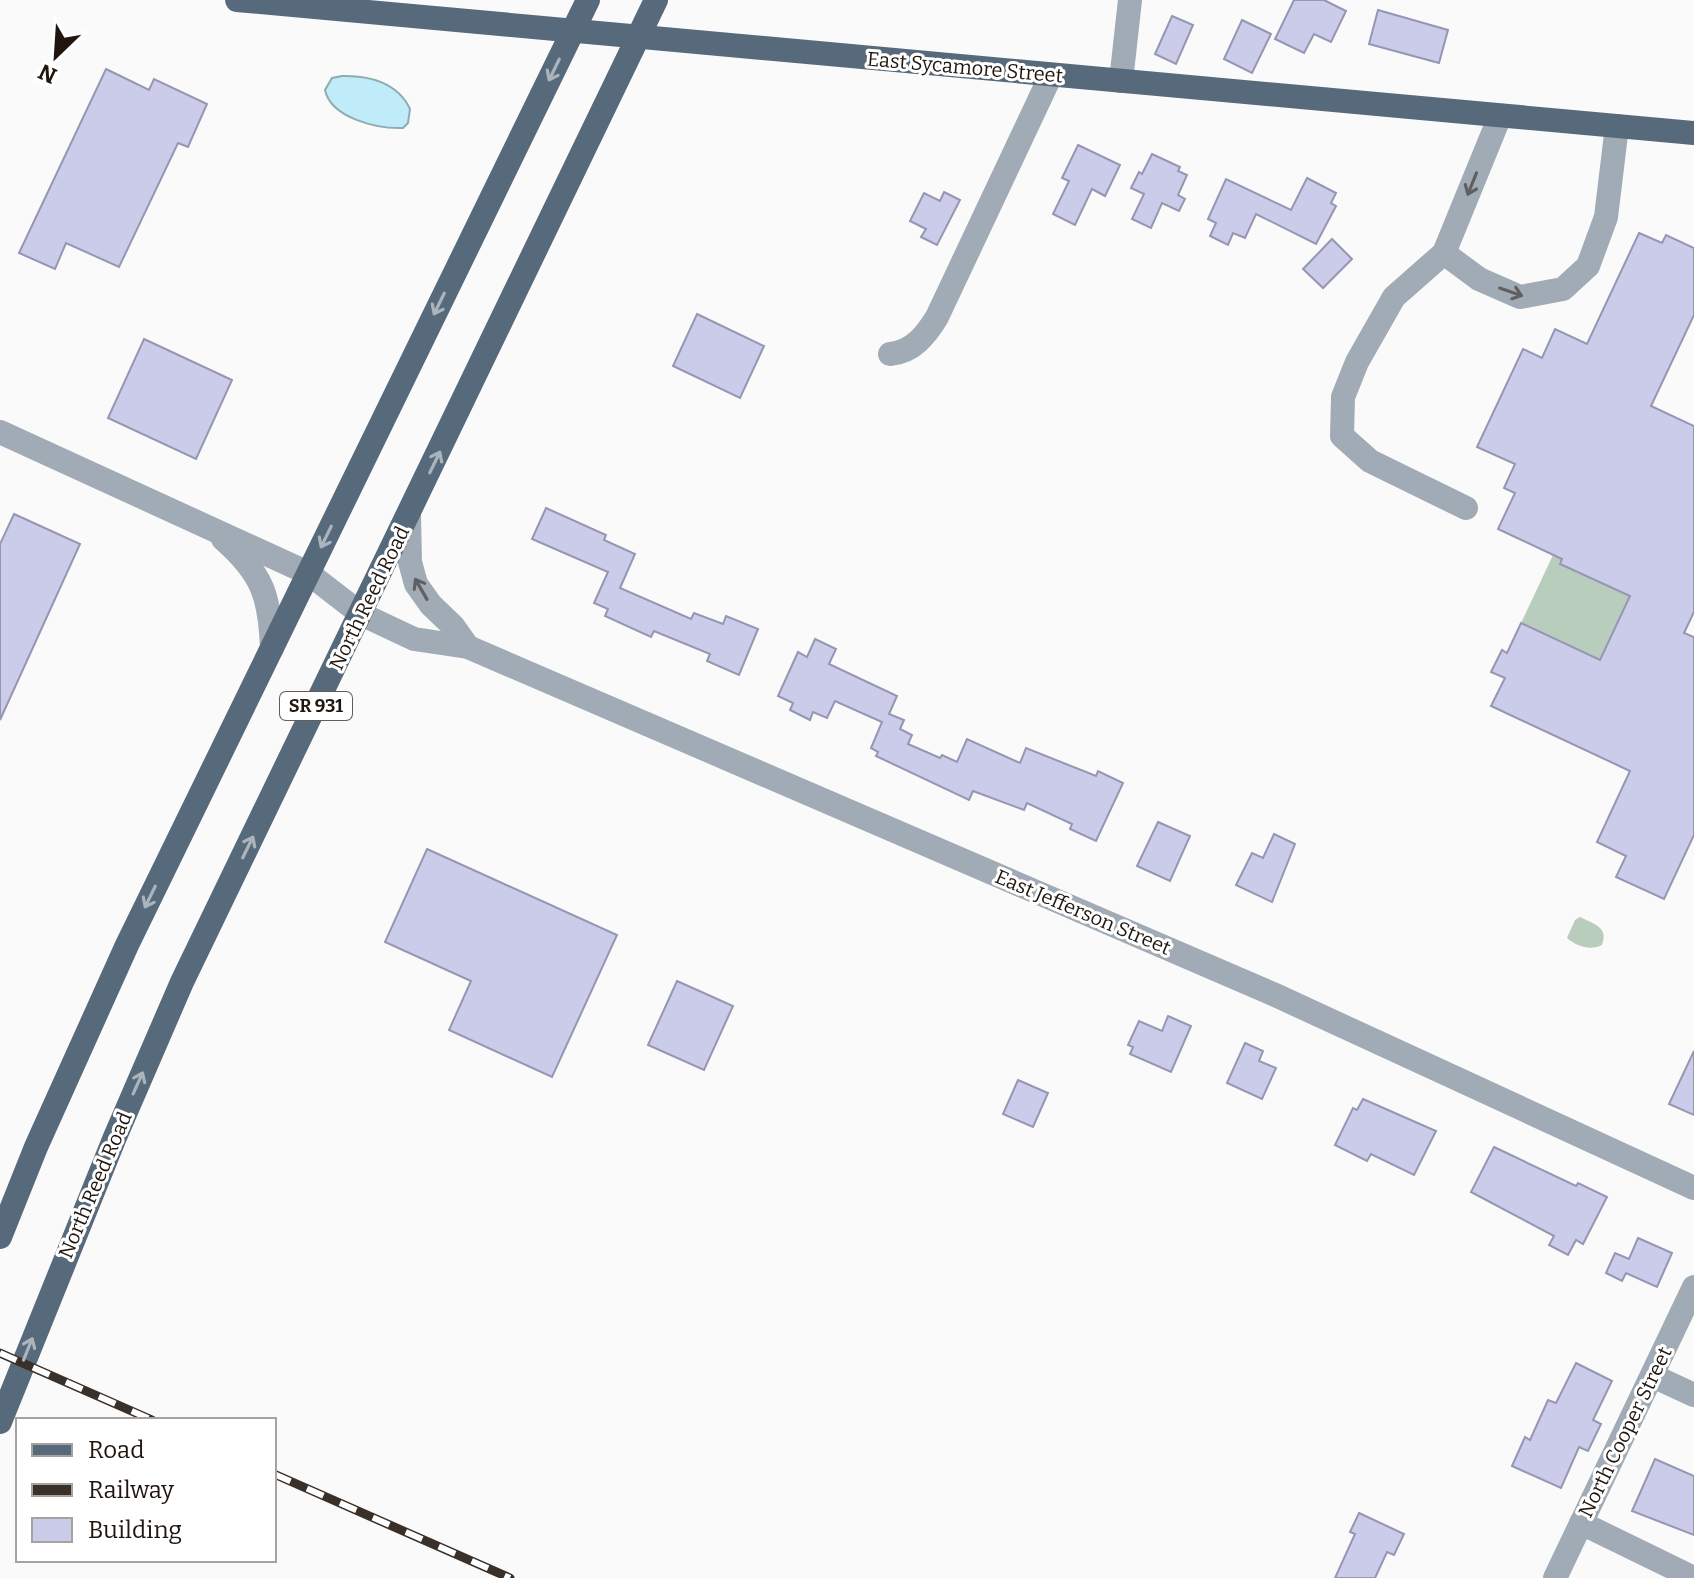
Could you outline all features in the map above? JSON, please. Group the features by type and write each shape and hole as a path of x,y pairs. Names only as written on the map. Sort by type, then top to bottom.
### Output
{"main road":[{"name":"East Sycamore Street","path":"237,0 1694,133"},
{"name":"SR 931","path":"0,1237 36,1147 127,945 588,0"},
{"name":"North Reed Road","path":"0,1422 115,1137 182,982 656,0"}],"street":[{"path":"1121,81 1130,0"},
{"path":"890,354 905,351 914,345 937,317 1051,75"},
{"path":"1466,508 1370,461 1342,436 1343,397 1357,362 1394,297 1444,253 1500,116"},
{"path":"1444,253 1479,279 1520,297 1563,289 1588,266 1606,217 1617,126"},
{"name":"East Jefferson Street","path":"0,432 308,573 361,614 414,639 468,647 1273,994 1694,1188"},
{"name":"East Jefferson Street","path":"409,516 410,562 416,584 468,647"},
{"name":"East Jefferson Street","path":"209,526 238,552 258,578 267,597 272,648"},
{"name":"North Cooper Street","path":"1555,1578 1694,1287"},
{"path":"1653,1376 1694,1395"},
{"path":"1581,1523 1694,1578"}],"green space":[{"path":"1553,555 1562,559 1560,564 1630,596 1600,660 1521,623"},
{"path":"1580,917 1602,930 1602,945 1583,947 1567,938 1575,920"}],"water":[{"path":"332,78 372,79 390,87 410,109 408,123 403,128 381,126 345,115 329,100 325,90"}],"building":[{"path":"1294,0 1324,0 1346,11 1331,42 1314,34 1304,53 1275,39"},
{"path":"1378,10 1448,30 1439,63 1369,44"},
{"path":"1172,16 1193,25 1176,64 1155,54"},
{"path":"1242,20 1271,34 1252,73 1224,59"},
{"path":"106,69 149,90 154,79 207,104 188,147 178,143 119,267 66,243 55,269 19,253"},
{"path":"1078,145 1120,165 1105,196 1092,189 1075,225 1053,214 1069,181 1062,178"},
{"path":"1152,154 1180,167 1178,171 1187,175 1178,195 1185,199 1179,211 1162,203 1151,228 1132,219 1144,194 1131,188"},
{"path":"1307,178 1336,193 1331,203 1336,206 1316,244 1256,214 1245,238 1233,233 1228,245 1210,236 1216,223 1208,219 1226,179 1291,210"},
{"path":"944,192 960,200 937,245 921,237 926,229 910,221 924,193 940,201"},
{"path":"1639,233 1662,243 1666,235 1694,248 1694,315 1651,406 1694,426 1694,612 1684,633 1694,637 1694,835 1664,899 1616,877 1626,856 1597,842 1630,771 1491,706 1505,678 1491,672 1502,650 1507,653 1521,623 1600,660 1630,596 1560,564 1562,559 1498,529 1515,493 1504,488 1515,464 1477,447 1523,349 1542,358 1555,329 1587,344"},
{"path":"1332,239 1352,259 1323,288 1303,269"},
{"path":"697,314 764,346 740,398 673,366"},
{"path":"144,339 232,380 196,459 108,418"},
{"path":"546,508 606,535 604,540 635,554 620,588 691,619 694,613 723,624 726,616 758,629 739,675 707,661 710,654 654,631 651,637 605,616 608,609 594,603 608,572 532,539"},
{"path":"14,514 80,544 0,720 0,544"},
{"path":"815,639 836,649 829,664 897,696 889,714 904,720 900,729 912,735 908,744 957,762 967,739 1020,763 1026,748 1096,776 1098,771 1123,783 1096,841 1070,829 1072,824 1027,803 1024,810 973,791 969,800 876,756 878,752 871,748 882,722 835,701 827,718 813,712 810,720 790,710 793,703 778,696 798,652 807,657"},
{"path":"1158,822 1190,836 1170,881 1137,866"},
{"path":"1274,834 1295,844 1272,902 1236,885 1252,853 1263,858"},
{"path":"427,849 617,935 552,1077 449,1030 471,981 385,942"},
{"path":"677,981 733,1006 704,1070 648,1045"},
{"path":"1168,1016 1191,1026 1171,1072 1130,1054 1133,1047 1128,1045 1139,1021 1162,1031"},
{"path":"1245,1043 1263,1051 1259,1061 1276,1068 1262,1099 1227,1083"},
{"path":"1694,1051 1694,1115 1669,1104"},
{"path":"1018,1080 1048,1093 1033,1127 1003,1114"},
{"path":"1363,1099 1436,1131 1414,1175 1371,1154 1367,1161 1335,1145 1353,1108 1357,1110"},
{"path":"1494,1147 1576,1186 1578,1183 1607,1197 1583,1244 1576,1240 1568,1255 1549,1245 1554,1236 1471,1192"},
{"path":"1638,1238 1672,1253 1657,1287 1626,1273 1622,1281 1606,1273 1615,1253 1629,1259"},
{"path":"1576,1363 1612,1381 1593,1420 1601,1424 1588,1451 1579,1447 1561,1488 1512,1466 1525,1437 1530,1440 1548,1400 1556,1403"},
{"path":"1655,1459 1694,1476 1694,1535 1632,1511"},
{"path":"1359,1513 1404,1534 1394,1555 1387,1552 1375,1578 1335,1578 1355,1534 1350,1532"}],"railway":[{"path":"0,1353 147,1418"},
{"path":"276,1475 510,1578"}]}
